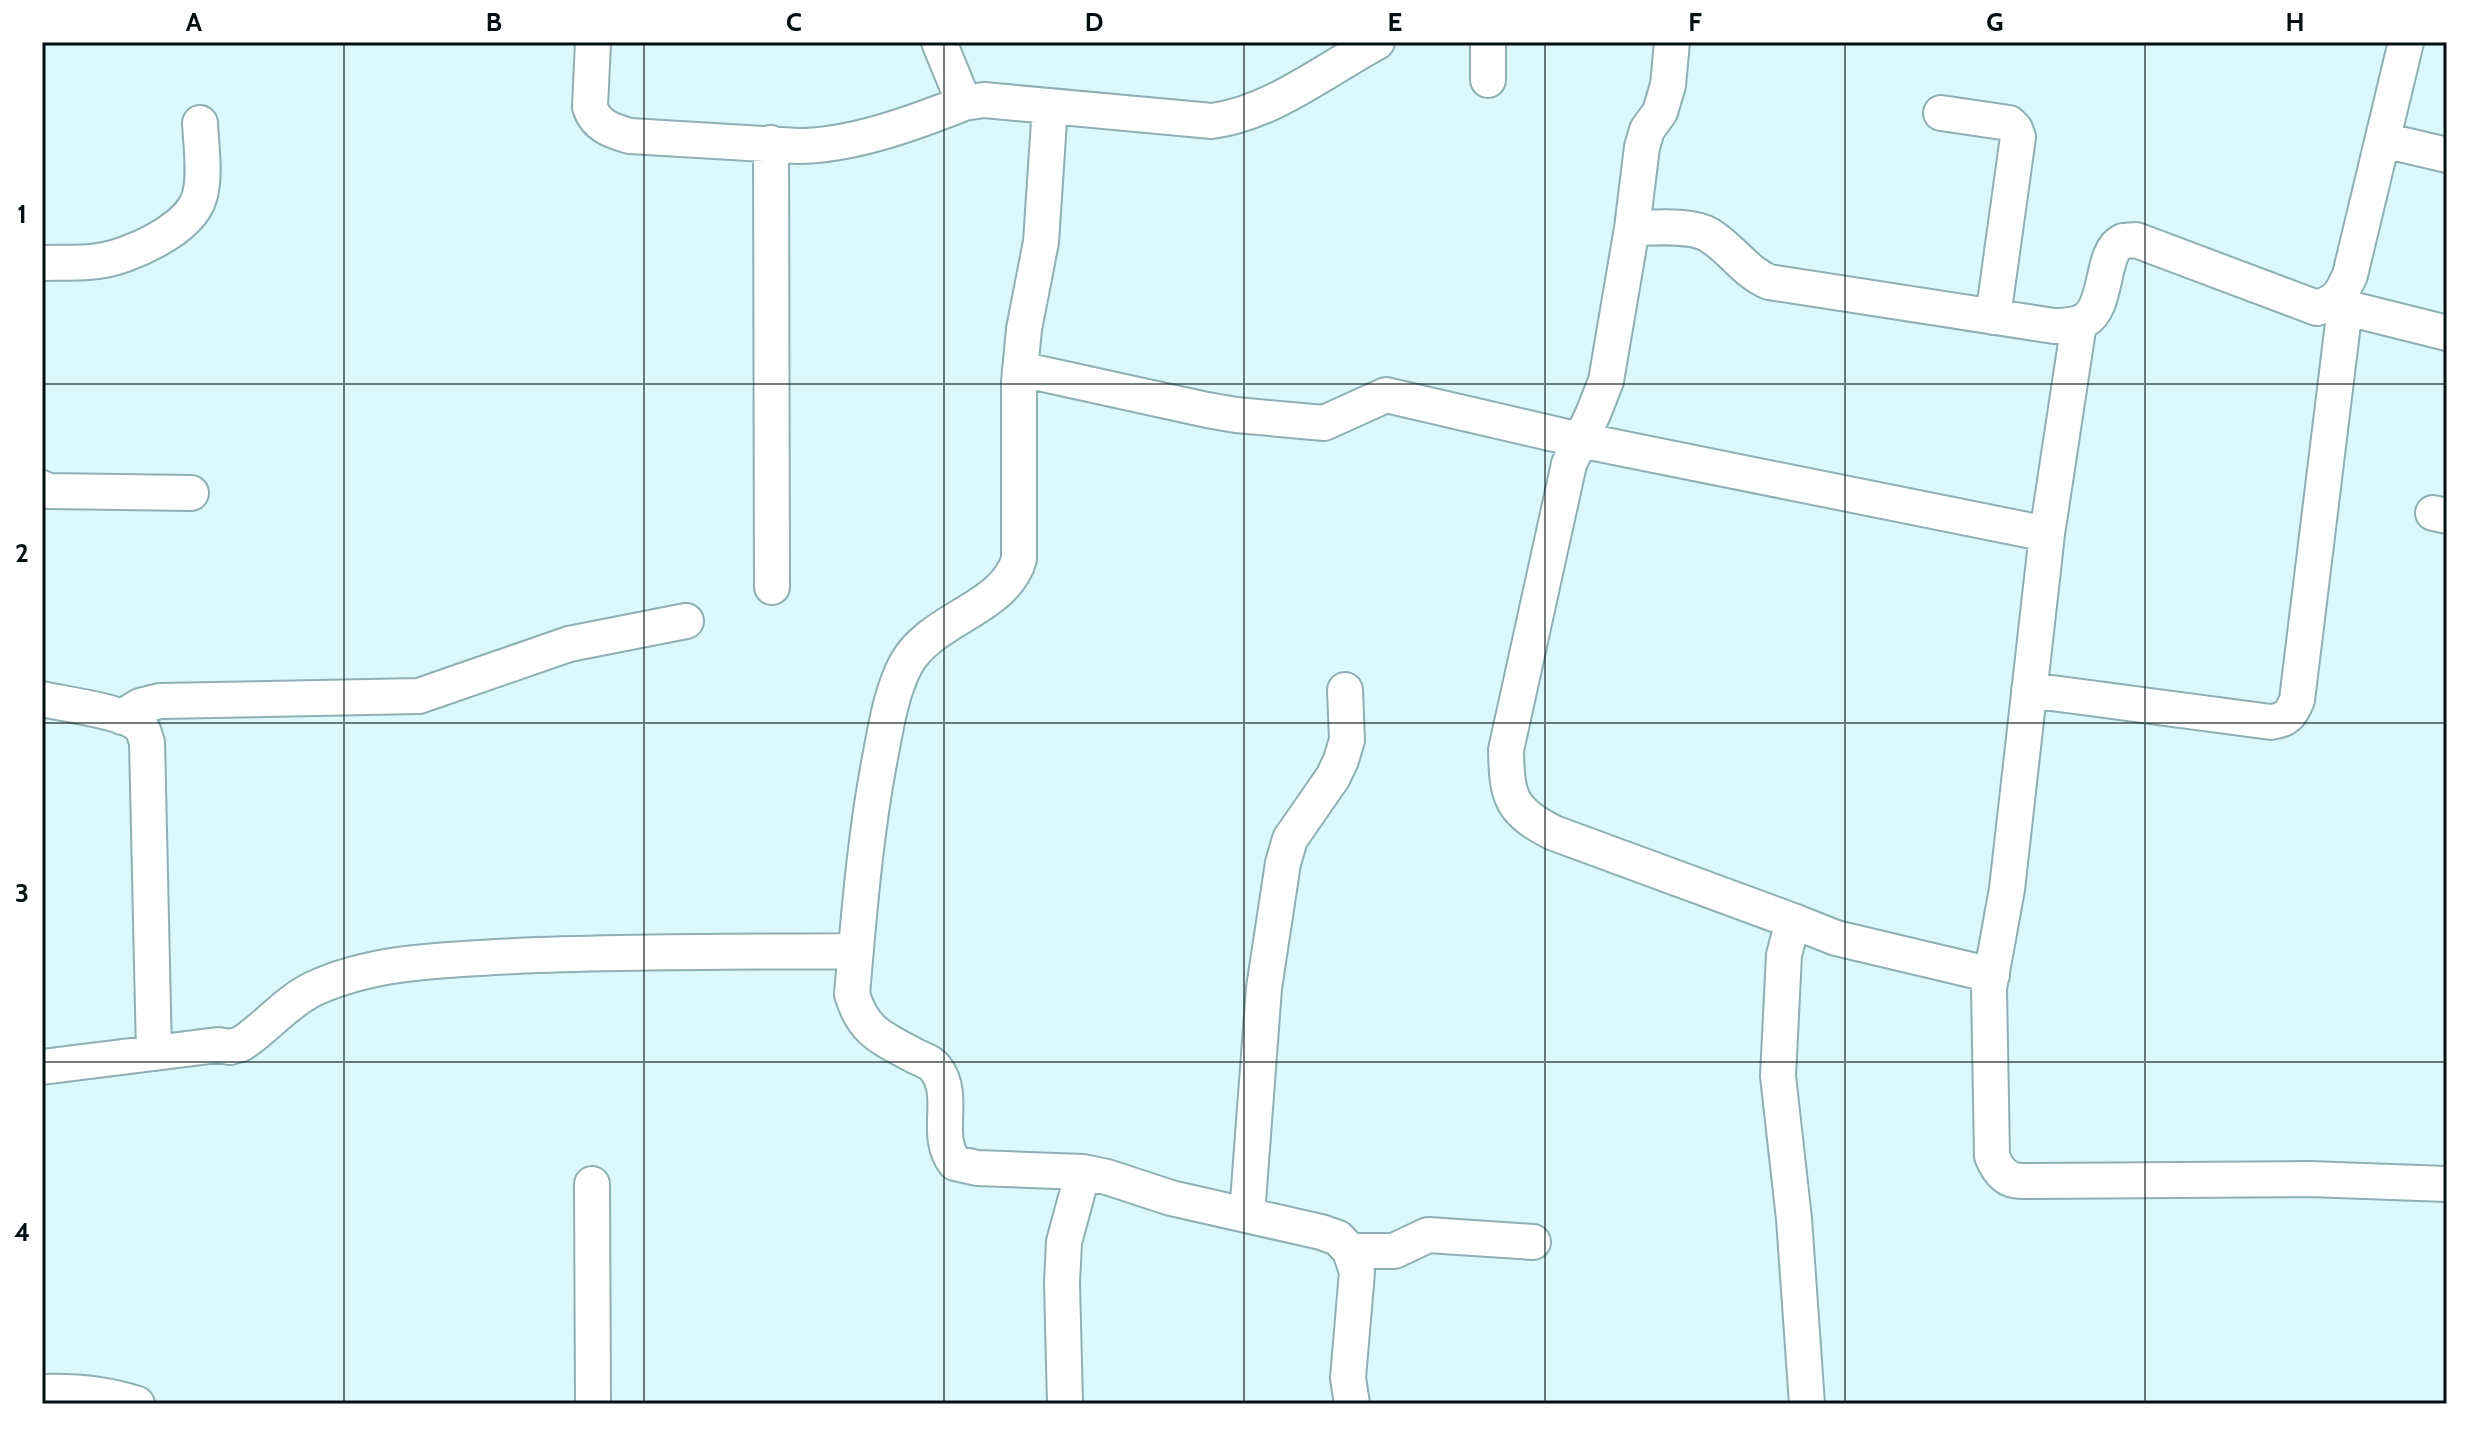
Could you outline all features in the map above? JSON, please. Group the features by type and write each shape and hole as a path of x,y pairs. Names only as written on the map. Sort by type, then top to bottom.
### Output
{"street":[{"path":"593,42 590,107 593,117 604,127 630,136 823,146 845,142 964,103 984,100 1212,121 1232,118 1274,100 1377,42"},
{"path":"939,42 964,103"},
{"path":"1488,42 1488,80"},
{"path":"1672,42 1668,85 1660,112 1647,130 1642,147 1632,228 1606,381 1569,464 1506,750 1507,785 1518,807 1530,821 1554,833 1855,944 1992,975"},
{"path":"2029,690 2271,722 2283,721 2292,714 2297,700 2338,306 2350,275 2406,42"},
{"path":"1050,106 1041,242 1030,289 1020,369 1020,540 1015,572 1003,588 918,648 906,664 885,732 871,805 852,994 857,1011 876,1035 934,1066 945,1085 945,1144 955,1163 977,1168 1083,1172 1171,1198 1338,1238 1350,1251 1357,1272 1348,1378 1352,1404"},
{"path":"1941,113 2009,123 2018,137 1993,317"},
{"path":"42,263 95,262 120,257 177,227 190,215 199,200 200,123"},
{"path":"2383,140 2447,155"},
{"path":"771,143 772,587"},
{"path":"1632,228 1700,231 1716,240 1758,277 1769,282 2054,326 2079,323 2096,311 2114,248 2123,241 2136,240 2317,308 2338,306 2447,333"},
{"path":"2079,323 2047,534 2007,889 1989,988 1992,1156 1997,1168 2014,1181 2309,1179 2447,1184"},
{"path":"1020,369 1220,413 1314,422 1333,420 1386,395 1580,440 2047,534"},
{"path":"42,488 48,491 191,493"},
{"path":"122,717 140,706 160,701 419,696 569,644 686,621"},
{"path":"1247,1215 1264,988 1283,863 1290,839 1333,777 1341,760 1347,740 1345,690"},
{"path":"42,699 135,722 142,729 147,742 154,1053"},
{"path":"1793,921 1784,955 1778,1076 1794,1219 1807,1404"},
{"path":"42,1067 241,1044 292,1001 313,989 358,972 386,966 557,954 856,951"},
{"path":"1065,1404 1064,1242 1083,1172"},
{"path":"592,1184 593,1404"},
{"path":"1350,1251 1394,1251 1428,1235 1533,1242"},
{"path":"42,1392 63,1391 137,1404"}]}
